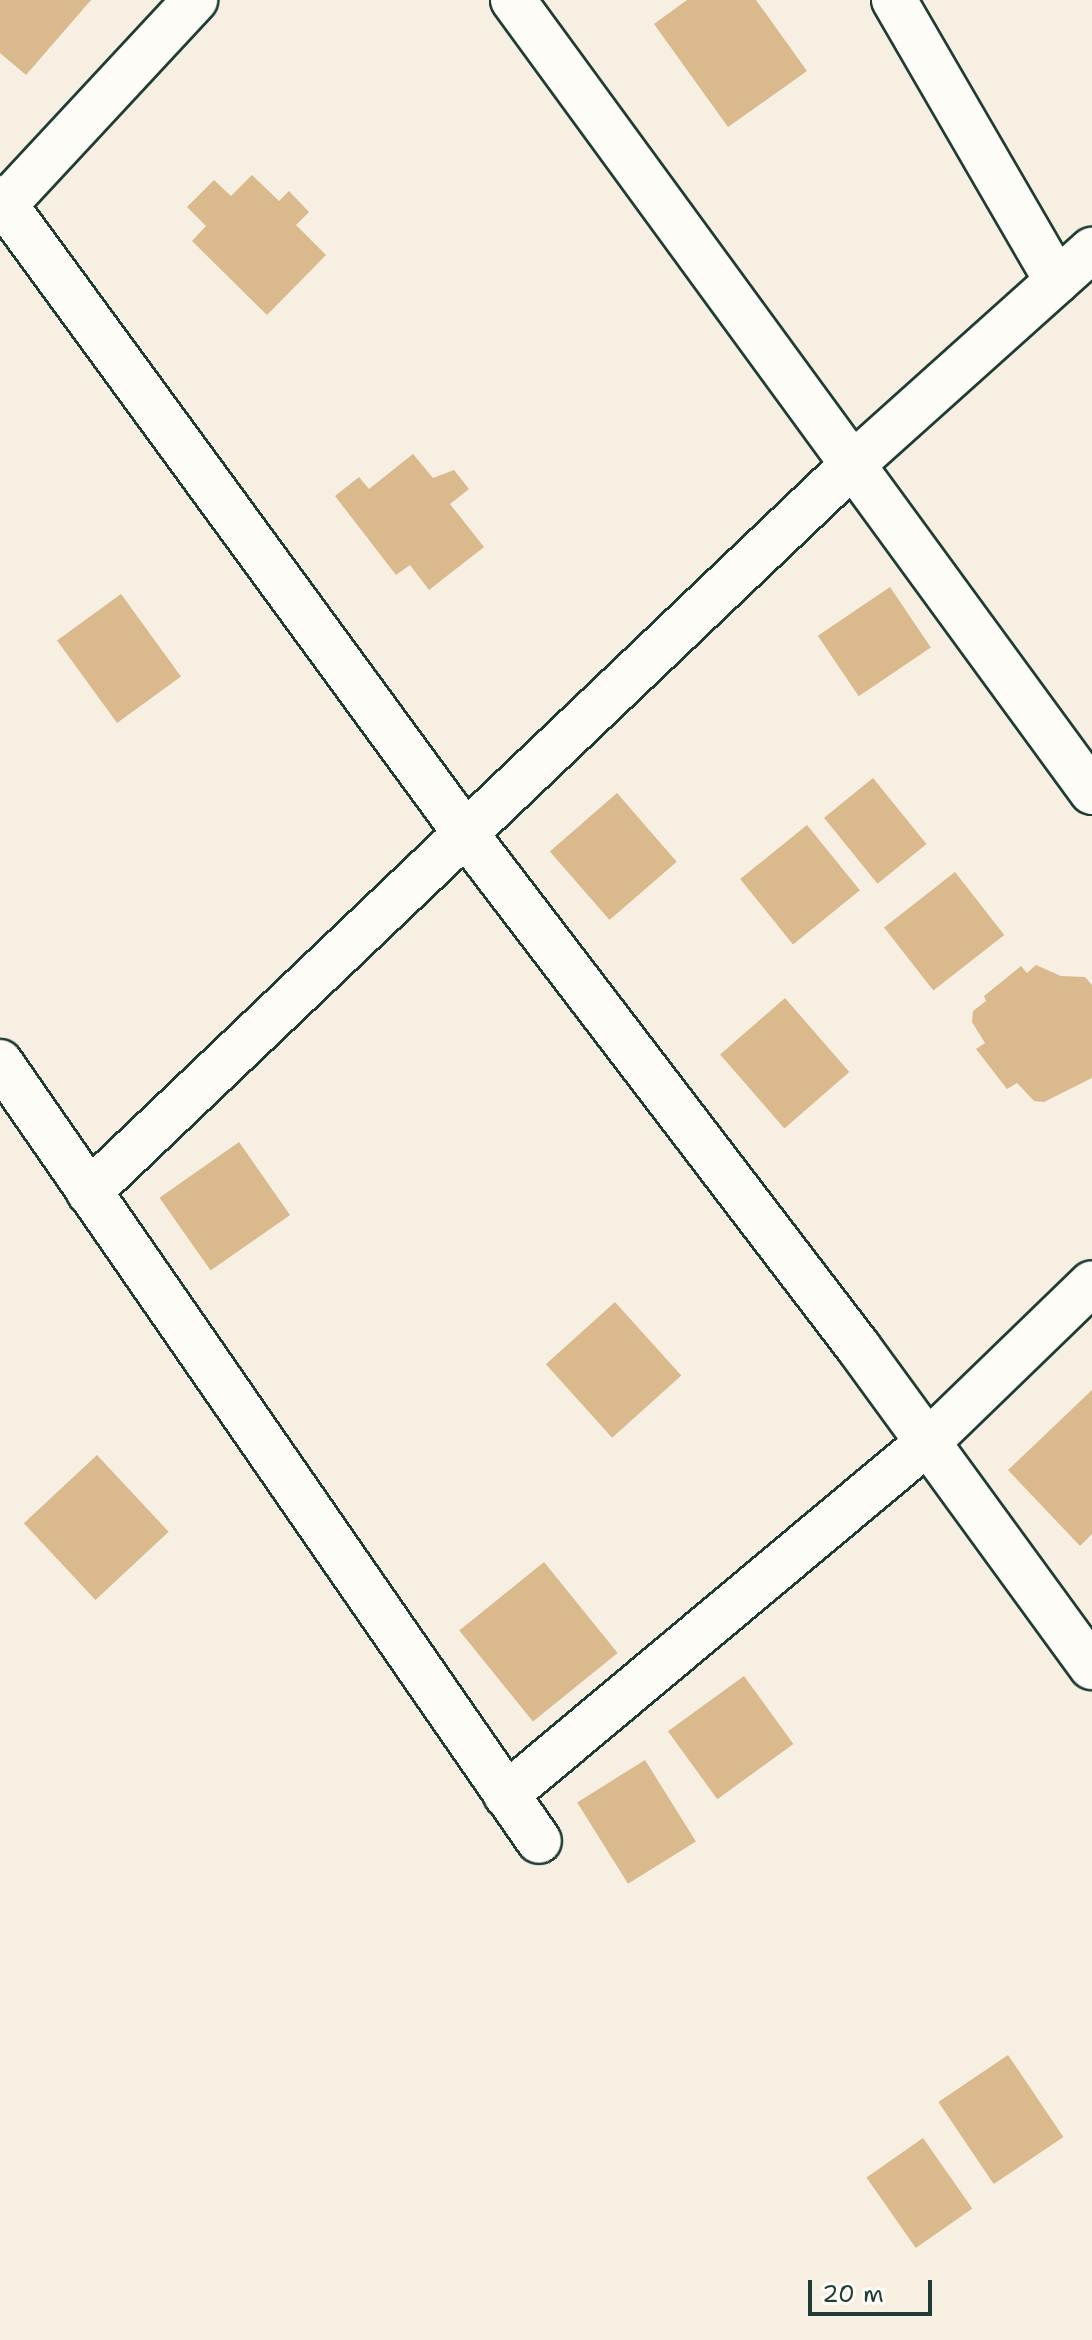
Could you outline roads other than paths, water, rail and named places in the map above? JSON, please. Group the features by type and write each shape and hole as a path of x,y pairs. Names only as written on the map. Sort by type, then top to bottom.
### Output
{"street":[{"path":"195,0 2,204 466,834 928,1442 1092,1667"},
{"path":"513,0 1092,792"},
{"path":"894,0 1057,281"},
{"path":"89,1192 851,466 1092,250"},
{"path":"0,1062 539,1841"},
{"path":"506,1795 928,1442 1092,1283"}]}
